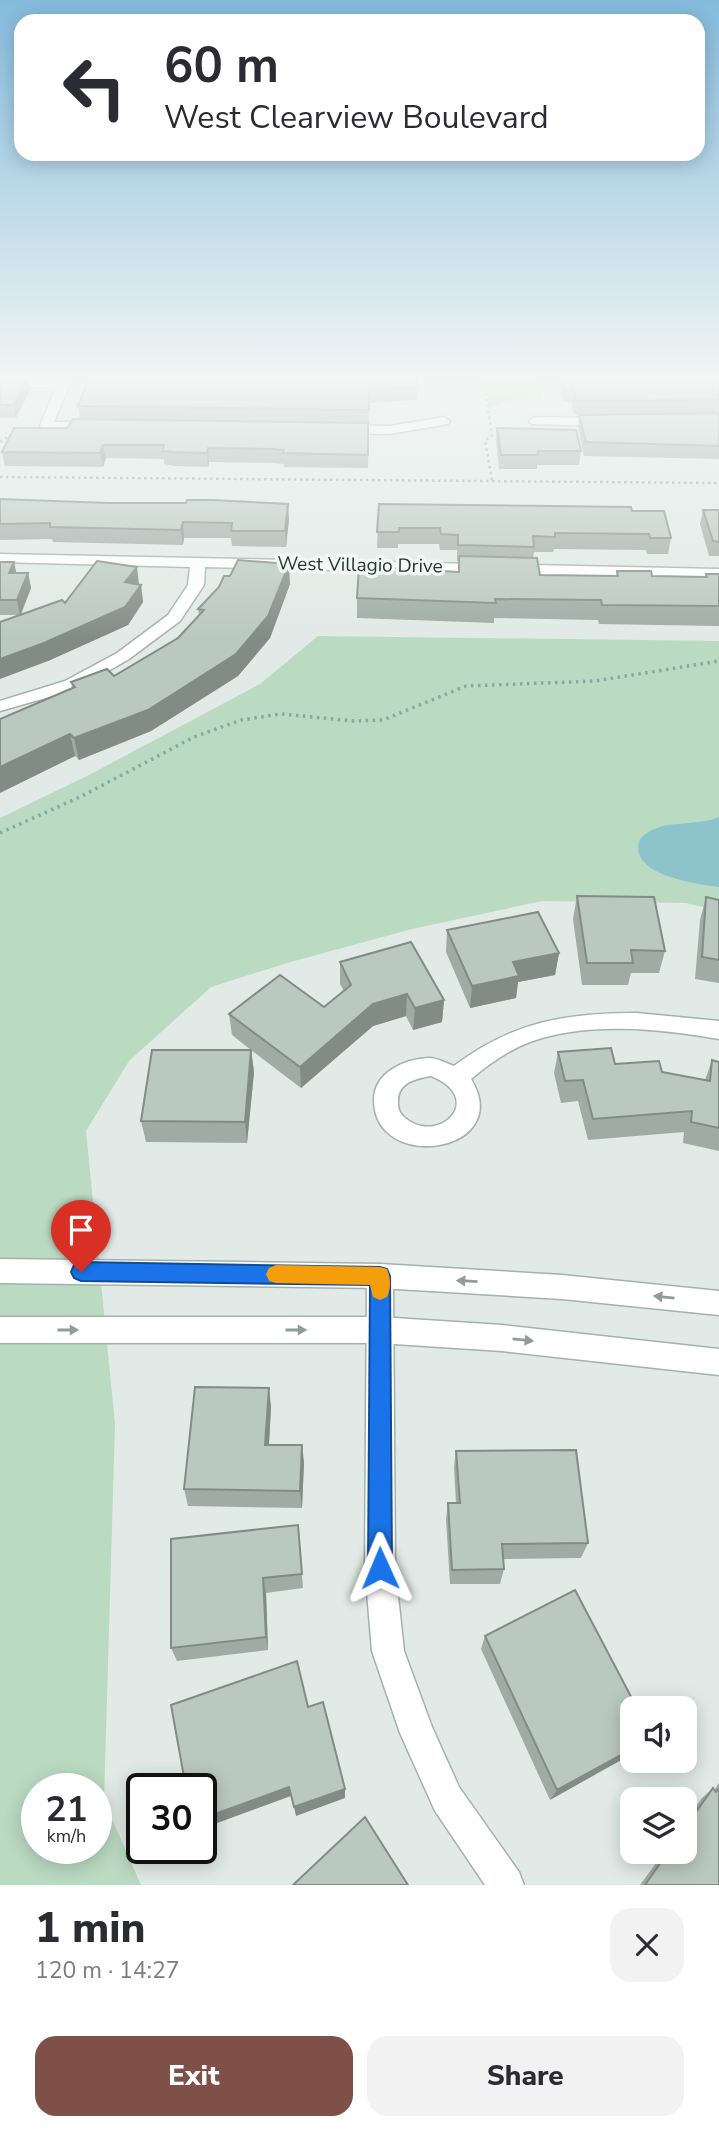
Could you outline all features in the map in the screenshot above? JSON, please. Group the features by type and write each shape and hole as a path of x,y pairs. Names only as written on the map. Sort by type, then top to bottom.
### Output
{"street":[{"name":"West Villagio Drive","path":"0,558 719,574"},
{"path":"0,706 71,685 123,656 174,618 196,585 198,563"},
{"path":"456,1077 500,1045 554,1027 639,1022 719,1030"},
{"path":"0,1271 380,1276 562,1287 719,1303"},
{"path":"380,1276 380,1568 388,1651 417,1733 447,1798 506,1885"},
{"path":"0,1330 379,1330 502,1338 719,1362"}],"path":[{"path":"489,463 492,482"},
{"path":"0,477 719,483"},
{"path":"0,833 39,813 82,797 195,738 255,716 286,714 347,720 382,720 410,711 437,694 466,686 580,682 719,661"}],"green space":[{"path":"318,636 719,641 719,911 686,903 542,901 412,929 211,987 129,1061 86,1131 115,1424 105,1773 21,1773 21,1864 112,1864 112,1819 126,1851 126,1864 132,1864 141,1885 0,1885 0,818 87,776 260,684"}],"water":[{"path":"719,817 719,887 666,875 643,861 638,851 640,839 657,828"}],"building":[{"path":"0,499 108,503 186,503 187,500 212,500 288,504 285,531 231,531 232,523 183,522 181,530 50,527 50,523 0,524"},
{"path":"379,504 631,507 632,511 664,511 671,538 650,538 649,534 555,533 555,537 533,536 534,547 458,545 458,535 441,534 440,528 399,528 399,532 377,532"},
{"path":"703,510 719,510 719,542 713,541"},
{"path":"459,556 537,558 540,575 618,576 617,571 651,571 652,576 707,577 706,574 719,574 719,606 602,605 601,600 495,599 496,603 357,598 359,566 459,572"},
{"path":"238,560 289,564 268,616 236,654 148,710 74,738 70,734 0,767 0,719 75,687 71,682 107,669 114,676 178,638 204,610 198,609 219,587 224,576 230,576"},
{"path":"97,561 137,567 125,582 141,585 125,607 44,643 0,659 0,622 62,600 65,603"},
{"path":"0,562 14,562 9,573 28,573 17,600 0,600"},
{"path":"577,896 654,897 665,951 631,950 633,963 587,963"},
{"path":"706,897 719,900 719,960 702,957"},
{"path":"538,912 559,953 513,962 519,976 472,986 447,930"},
{"path":"411,942 444,1000 415,1008 407,994 373,1004 300,1067 229,1014 280,975 324,1007 351,985 340,962"},
{"path":"611,1048 615,1064 659,1061 662,1072 710,1081 712,1060 719,1062 719,1128 691,1122 692,1111 593,1119 583,1080 565,1081 558,1052"},
{"path":"152,1050 251,1050 245,1122 141,1121"},
{"path":"195,1387 269,1388 265,1445 302,1445 300,1491 184,1489"},
{"path":"576,1450 588,1543 502,1544 504,1569 452,1570 448,1503 460,1503 456,1451"},
{"path":"298,1525 302,1574 263,1578 266,1637 171,1648 171,1539"},
{"path":"575,1590 631,1696 620,1696 620,1756 557,1790 485,1636"},
{"path":"297,1661 308,1707 323,1702 345,1789 294,1807 289,1787 217,1813 217,1773 183,1773 171,1705"},
{"path":"713,1788 716,1792 719,1789 719,1885 645,1885 660,1864 697,1864 697,1811"},
{"path":"365,1817 408,1885 293,1885"}],"slow traffic":[{"path":"276,1274 380,1276 380,1290"}],"route":[{"path":"81,1272 380,1276 380,1568"}]}
